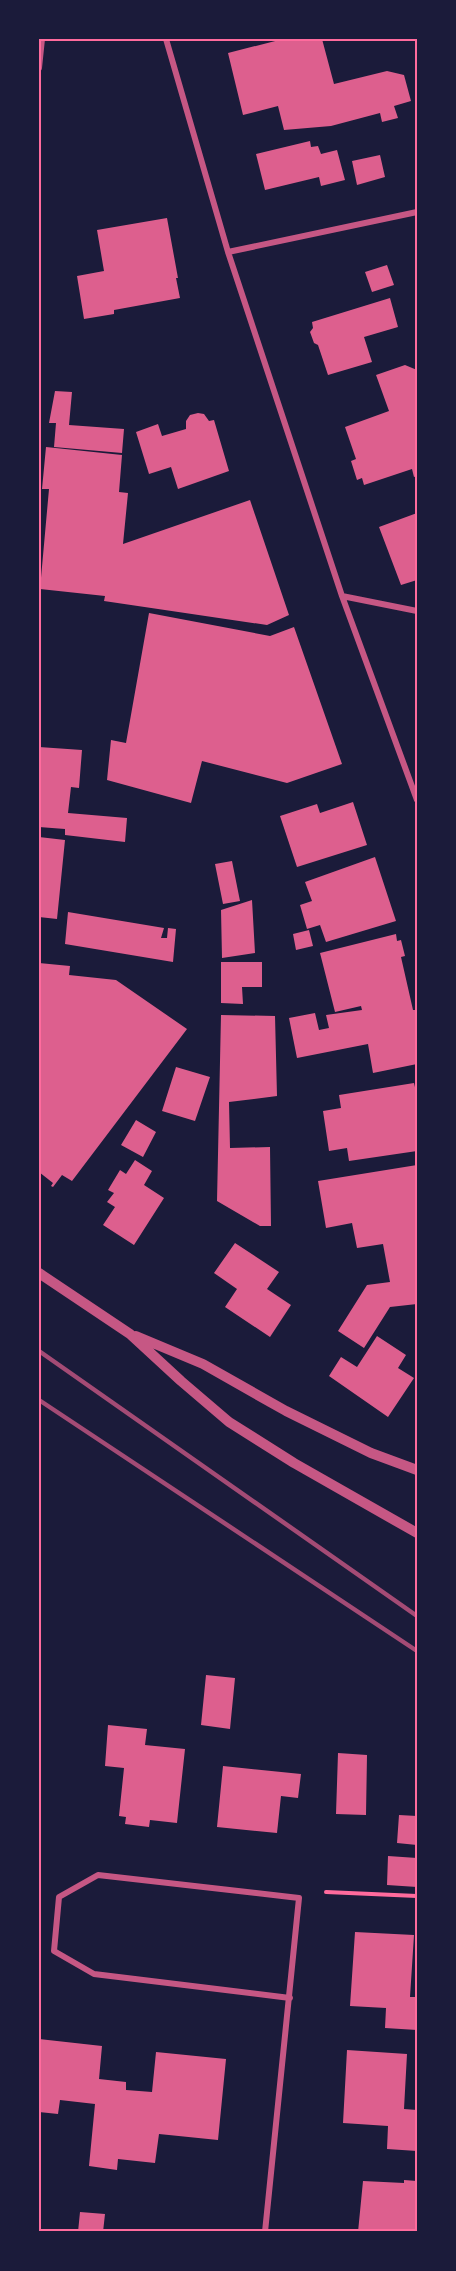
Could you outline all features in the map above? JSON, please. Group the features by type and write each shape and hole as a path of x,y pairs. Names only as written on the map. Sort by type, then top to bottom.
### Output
{"street":[{"path":"39,68 42,39"},
{"path":"166,39 228,252 342,596 417,800"},
{"path":"228,252 417,212"},
{"path":"342,596 417,611"},
{"path":"39,1273 130,1334 181,1382 229,1422 294,1463 417,1533"},
{"path":"130,1334 203,1364 286,1411 371,1453 417,1470"},
{"path":"265,2232 290,1998 299,1898 98,1875 59,1897 54,1951 93,1974 290,1998"}],"path":[{"path":"299,1898 316,1892 417,1896"}],"building":[{"path":"283,39 322,39 334,84 387,71 404,75 411,101 394,106 398,118 382,122 380,113 331,126 284,130 278,106 243,115 228,53"},
{"path":"310,141 311,147 318,146 321,154 337,150 345,180 321,186 319,177 265,190 256,154"},
{"path":"380,155 385,177 357,185 352,161"},
{"path":"167,218 180,298 114,310 114,314 84,319 77,276 104,271 97,230"},
{"path":"387,265 394,285 372,292 365,272"},
{"path":"390,298 398,327 364,337 372,362 328,375 318,345 314,343 310,332 313,328 312,322"},
{"path":"405,365 417,370 417,476 414,477 412,469 364,485 362,478 357,480 351,461 356,459 345,427 389,411 376,375"},
{"path":"55,391 72,392 69,425 124,429 122,453 54,447 56,423 49,423"},
{"path":"204,414 209,421 214,420 229,471 178,489 171,467 149,474 136,432 158,424 162,436 186,429 186,421 190,415"},
{"path":"46,447 122,455 119,492 128,493 123,544 250,500 289,615 267,625 104,601 105,596 40,589 49,489 42,489"},
{"path":"417,513 417,580 401,585 379,527"},
{"path":"149,613 270,636 294,627 342,764 287,783 202,761 191,803 107,780 111,740 126,743"},
{"path":"39,747 82,750 79,788 71,787 68,813 127,818 125,842 65,835 65,829 39,827"},
{"path":"353,802 367,845 297,867 280,816 317,804 320,813"},
{"path":"39,837 65,840 57,919 39,917"},
{"path":"375,857 396,921 326,942 320,925 307,929 300,905 312,901 305,882"},
{"path":"232,861 240,901 223,904 215,864"},
{"path":"252,900 255,953 222,958 221,910"},
{"path":"68,912 164,928 161,938 167,938 168,928 176,929 173,962 65,944"},
{"path":"309,930 313,946 296,950 293,934"},
{"path":"396,934 397,941 401,940 405,956 401,957 413,1010 417,1010 417,1064 373,1073 368,1044 297,1058 289,1018 315,1013 319,1030 329,1028 326,1015 362,1010 361,1006 335,1012 320,953"},
{"path":"221,962 262,962 262,987 242,987 243,1004 221,1003"},
{"path":"39,963 70,966 69,975 116,980 187,1029 72,1181 62,1175 53,1187 51,1186 53,1183 39,1172"},
{"path":"221,1015 275,1016 277,1096 229,1102 230,1148 270,1147 271,1226 260,1226 217,1201"},
{"path":"176,1067 210,1077 195,1121 162,1111"},
{"path":"414,1083 417,1096 417,1151 349,1161 347,1148 329,1151 323,1111 341,1108 339,1095"},
{"path":"136,1120 156,1132 143,1157 121,1145"},
{"path":"135,1160 152,1171 144,1185 164,1198 134,1245 103,1225 115,1207 107,1202 114,1193 108,1190 120,1170 126,1174"},
{"path":"417,1165 417,1304 390,1307 364,1348 338,1331 367,1285 390,1282 383,1244 357,1248 352,1223 326,1228 318,1181"},
{"path":"235,1243 279,1272 267,1289 291,1305 270,1337 225,1307 237,1289 214,1273"},
{"path":"377,1336 406,1355 398,1368 414,1378 388,1417 329,1376 341,1357 357,1367"},
{"path":"206,1675 235,1678 230,1729 201,1725"},
{"path":"108,1725 147,1729 145,1745 185,1749 177,1823 150,1820 149,1827 125,1824 126,1817 119,1816 124,1768 105,1766"},
{"path":"338,1753 367,1755 366,1815 336,1814"},
{"path":"223,1766 301,1774 298,1798 281,1796 277,1833 217,1827"},
{"path":"399,1815 417,1816 417,1845 397,1843"},
{"path":"388,1856 417,1858 417,1887 387,1885"},
{"path":"355,1932 414,1935 410,1997 417,1997 417,2030 385,2028 386,2008 350,2006"},
{"path":"39,2039 102,2046 99,2079 126,2082 126,2090 152,2092 156,2052 226,2059 218,2140 159,2134 155,2163 118,2159 117,2170 89,2166 95,2104 60,2100 58,2114 39,2112"},
{"path":"347,2050 407,2054 404,2109 417,2110 417,2151 387,2149 388,2126 343,2123"},
{"path":"404,2180 417,2181 417,2232 358,2232 363,2181 404,2183"},
{"path":"80,2212 105,2214 103,2232 78,2232"}],"railway":[{"path":"39,1351 417,1616"},
{"path":"39,1400 417,1651"}]}
